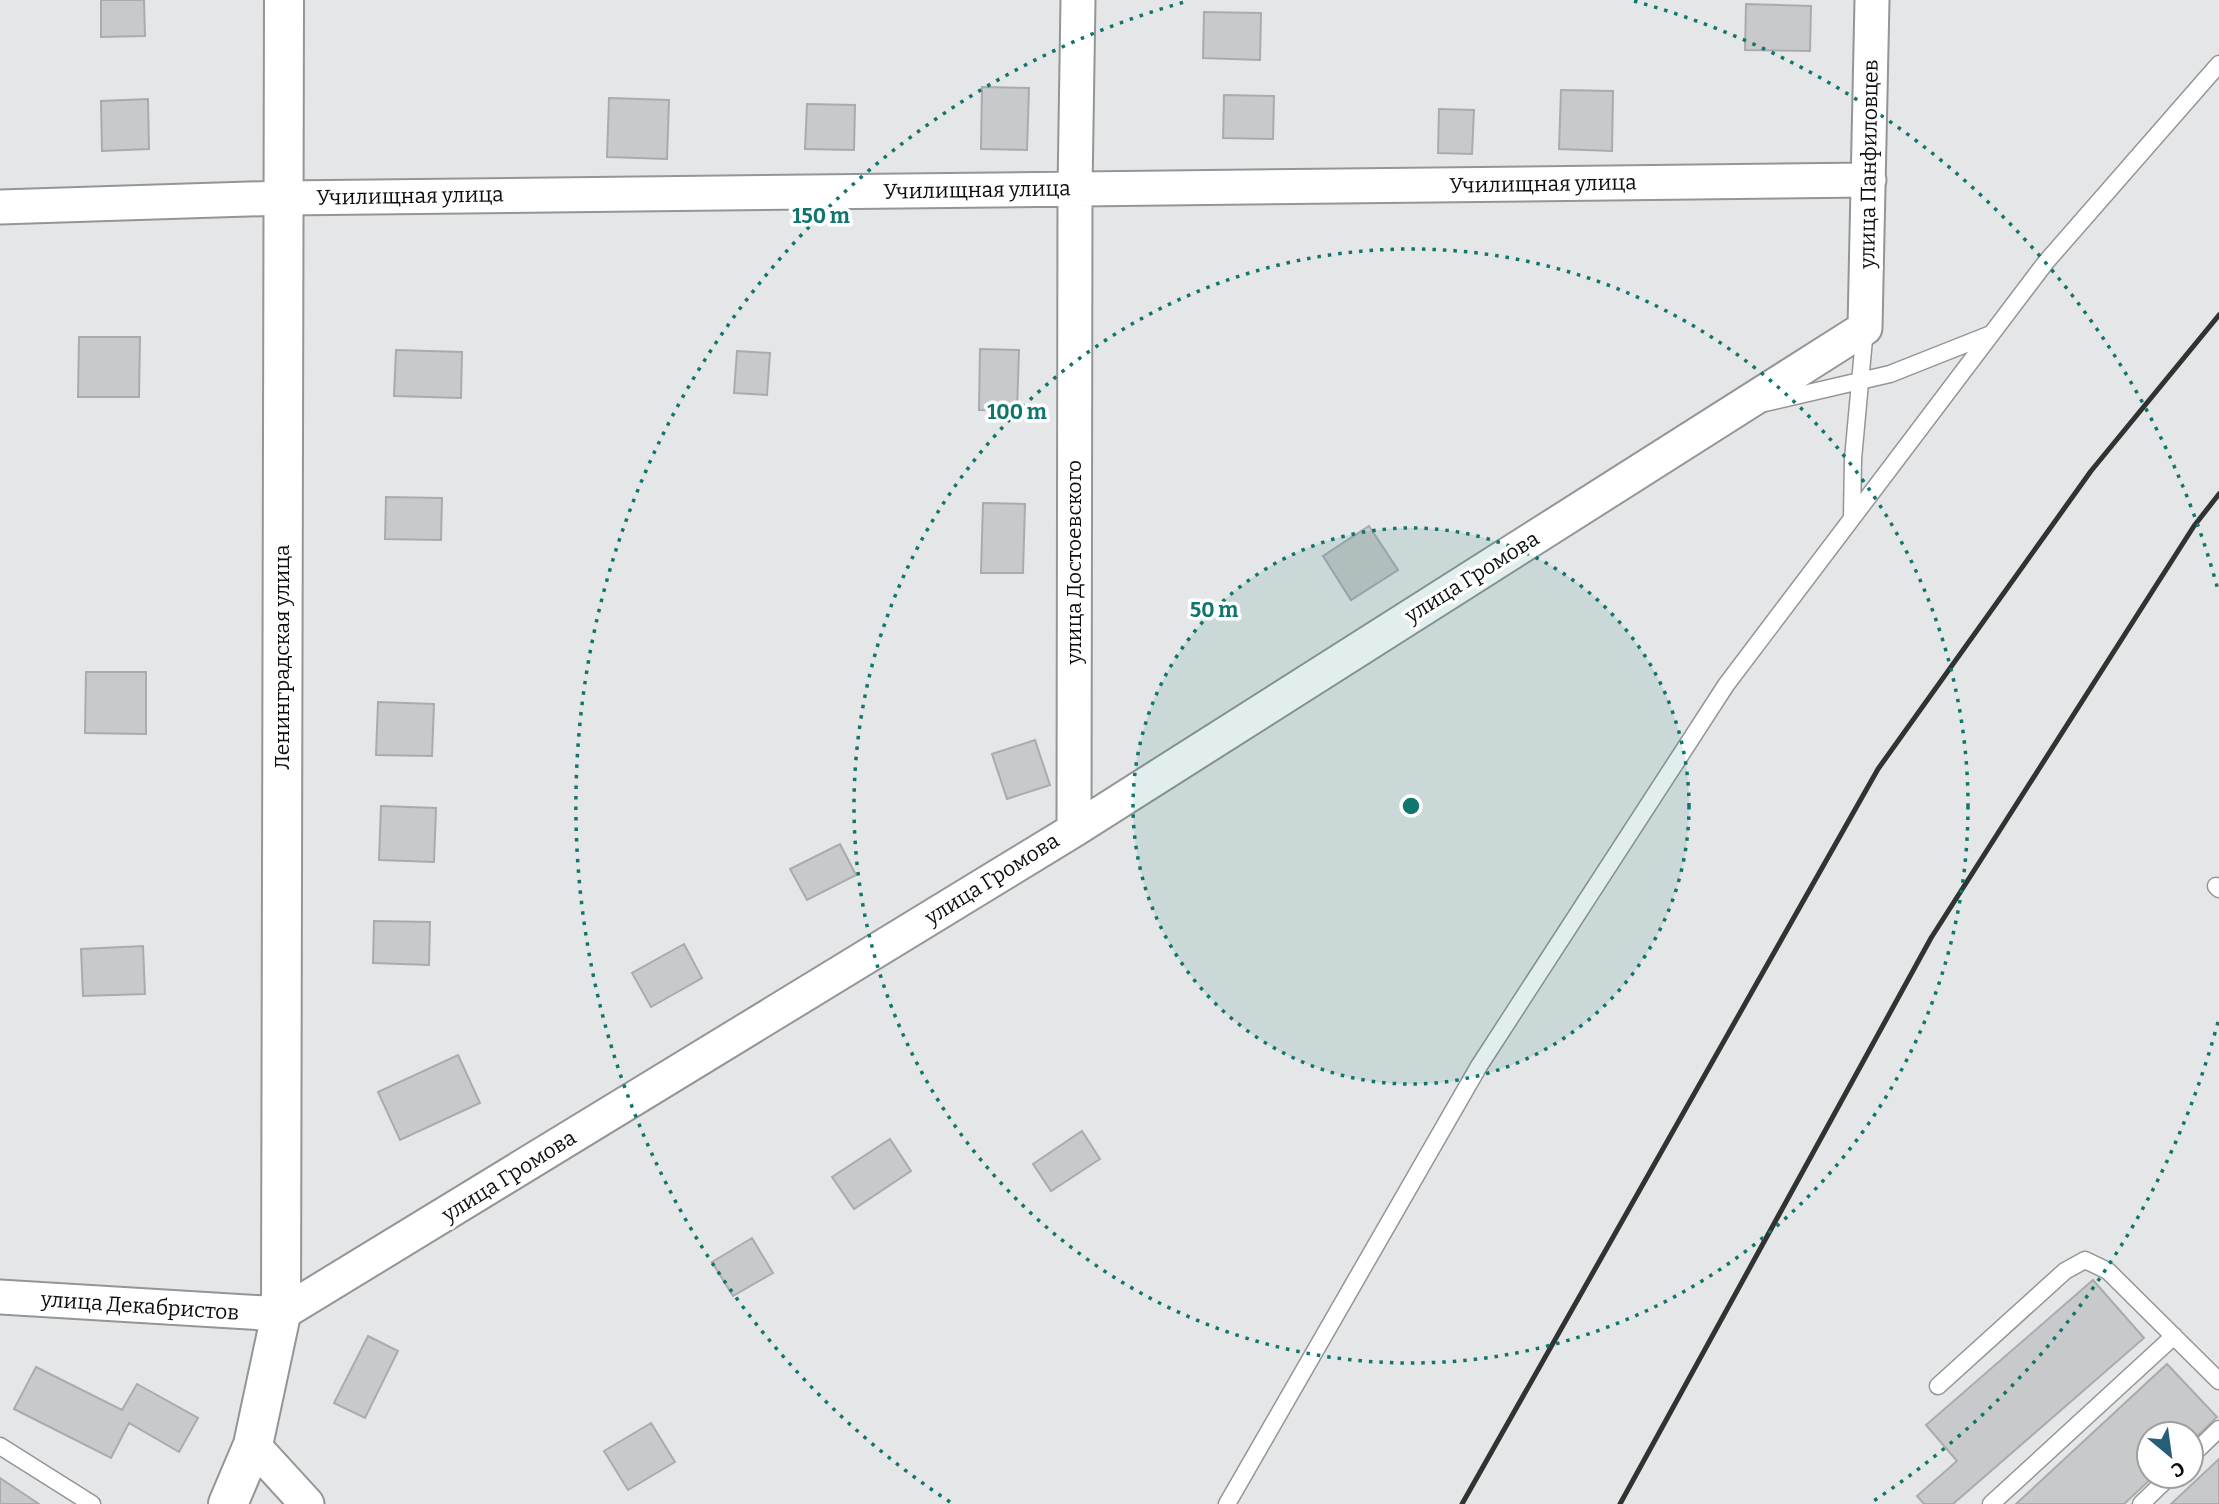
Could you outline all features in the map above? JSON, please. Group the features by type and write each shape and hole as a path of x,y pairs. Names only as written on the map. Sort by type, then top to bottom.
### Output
{"street":[{"name":"Ленинградская улица","path":"281,1314 284,0"},
{"name":"улица Достоевского","path":"1074,830 1078,0"},
{"name":"улица Панфиловцев","path":"1865,328 1872,0"},
{"name":"Училищная улица","path":"0,207 283,198 1869,180"},
{"name":"улица Громова","path":"281,1314 1074,830 1865,328"},
{"name":"улица Декабристов","path":"0,1297 281,1314"},
{"path":"228,1504 253,1445 281,1314"},
{"path":"253,1445 307,1504"}],"lane":[{"path":"1227,1504 1479,1066 1726,685 2046,262 2219,64"},
{"path":"1852,519 1853,459 1865,328"},
{"path":"1736,410 1889,374 1992,334"},
{"path":"1938,1386 2065,1271 2085,1261 2108,1270 2219,1381"},
{"path":"1991,1504 2174,1336"},
{"path":"2205,1442 2219,1429"},
{"path":"0,1446 92,1504"},
{"path":"2141,1504 2156,1490"}],"building":[{"path":"101,0 144,0 145,36 101,37"},
{"path":"1746,4 1811,6 1810,51 1745,50"},
{"path":"1204,12 1261,13 1260,60 1203,58"},
{"path":"982,87 1029,88 1027,150 981,149"},
{"path":"1561,90 1613,91 1612,151 1559,149"},
{"path":"1224,95 1274,96 1273,139 1223,138"},
{"path":"609,98 669,100 667,159 607,157"},
{"path":"148,99 149,149 102,151 101,101"},
{"path":"807,104 855,105 854,150 805,149"},
{"path":"1439,109 1474,110 1472,154 1438,153"},
{"path":"79,337 140,337 139,397 78,397"},
{"path":"980,349 1019,350 1017,411 979,410"},
{"path":"396,350 462,352 461,398 394,396"},
{"path":"737,351 770,353 767,395 734,393"},
{"path":"386,497 442,498 441,540 385,539"},
{"path":"983,503 1025,504 1023,573 981,573"},
{"path":"1369,526 1398,570 1351,600 1323,556"},
{"path":"86,672 146,672 146,734 85,733"},
{"path":"378,702 434,704 432,756 376,755"},
{"path":"1035,740 1050,785 1007,799 992,754"},
{"path":"381,806 436,808 434,862 379,860"},
{"path":"840,844 856,875 807,900 790,869"},
{"path":"374,921 430,922 429,965 373,963"},
{"path":"684,944 702,978 651,1007 632,973"},
{"path":"143,946 145,994 83,996 81,949"},
{"path":"458,1055 480,1103 400,1140 378,1092"},
{"path":"1082,1131 1100,1159 1051,1191 1033,1164"},
{"path":"890,1139 911,1171 854,1209 832,1177"},
{"path":"752,1238 773,1273 733,1296 712,1262"},
{"path":"2093,1280 2144,1338 1953,1504 1924,1504 1917,1496 1957,1461 1926,1425"},
{"path":"368,1336 398,1351 365,1418 334,1403"},
{"path":"2167,1364 2217,1417 2205,1429 2205,1420 2135,1420 2135,1490 2139,1490 2124,1504 2016,1504"},
{"path":"36,1367 122,1410 137,1384 198,1418 179,1452 129,1423 111,1458 14,1409"},
{"path":"651,1423 675,1462 628,1490 604,1451"},
{"path":"2219,1459 2219,1504 2171,1504 2186,1490 2205,1490 2205,1472"},
{"path":"0,1478 39,1504 0,1504"}],"railway":[{"path":"1462,1504 1878,769 2091,471 2219,315"},
{"path":"1620,1504 1931,938 2194,526 2219,494"}]}
